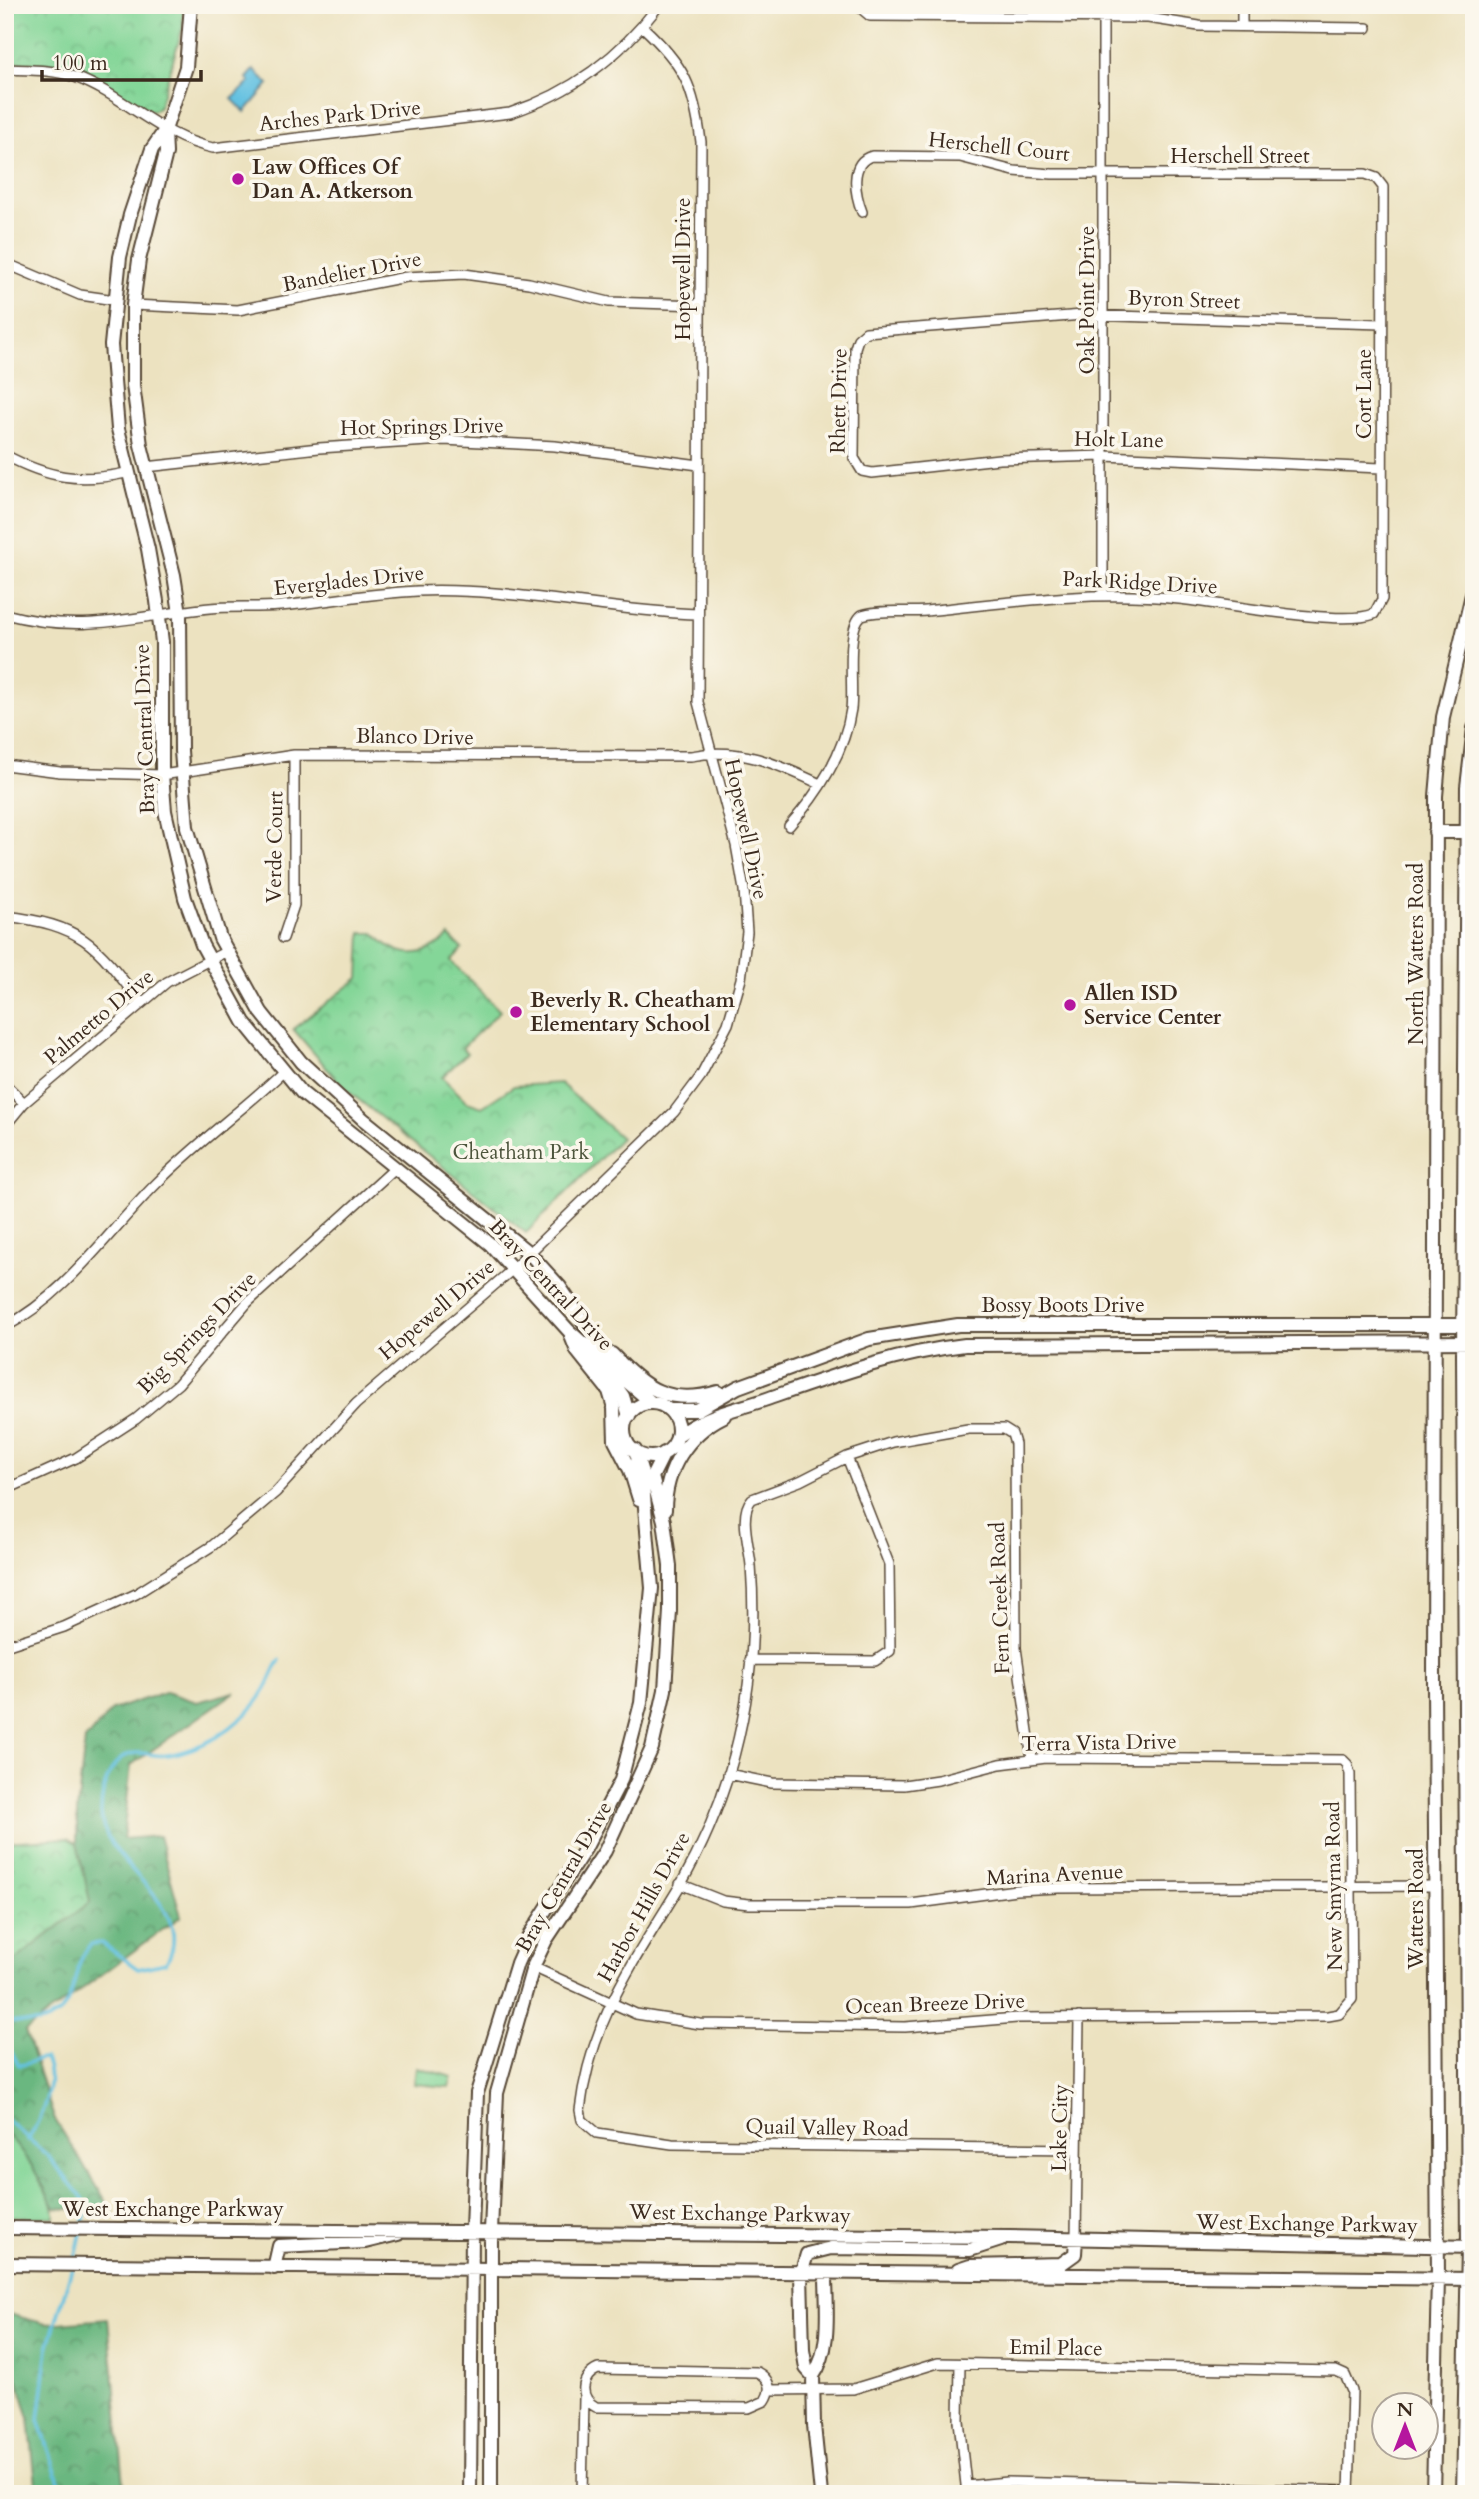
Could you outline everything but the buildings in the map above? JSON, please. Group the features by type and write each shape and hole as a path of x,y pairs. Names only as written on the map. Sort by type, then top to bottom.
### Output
{"street":[{"name":"Bray Central Drive","path":"191,5 186,67 165,130 152,149 130,215 115,300 112,387 127,472 148,548 159,616 162,642 162,775 167,823 179,877 202,945 244,1022 302,1093 393,1170 490,1244 569,1331 587,1347 621,1391 629,1416"},
{"name":"Arches Park Drive","path":"5,69 42,70 78,78 165,130 192,144 213,148 510,113 545,102 567,90 610,57 643,27 659,5"},
{"name":"Oak Point Drive","path":"1103,5 1103,595"},
{"path":"1242,5 1242,26"},
{"path":"859,9 870,16 1103,18 1242,26 1367,28"},
{"name":"Hopewell Drive","path":"5,1646 64,1627 136,1594 212,1546 275,1492 356,1404 513,1269 674,1112 701,1076 728,1024 741,979 747,929 736,845 698,702 701,142 697,109 680,65 643,27"},
{"name":"Bray Central Drive","path":"165,130 166,153 139,260 133,305 133,385 146,467 174,575 180,613 183,774 191,846 220,938 261,1012 300,1062 363,1119 529,1254 587,1324 620,1375 653,1403"},
{"name":"Herschell Court","path":"862,212 857,198 857,169 864,158 872,156 960,157 1014,170 1052,174 1103,172"},
{"name":"Herschell Street","path":"1103,172 1365,174 1376,178"},
{"name":"Cort Lane","path":"1376,178 1383,187 1382,599 1377,612"},
{"path":"5,263 80,295 115,300"},
{"name":"Bandelier Drive","path":"133,305 238,310 406,277 464,274 529,283 609,302 700,305"},
{"name":"Byron Street","path":"861,335 1006,318 1104,315 1382,324"},
{"name":"Rhett Drive","path":"859,468 854,458 855,348 861,335"},
{"name":"Hot Springs Drive","path":"146,467 164,463 275,455 319,448 444,440 555,446 699,465"},
{"path":"5,455 61,478 91,478 127,472"},
{"name":"Holt Lane","path":"859,468 867,473 906,472 999,459 1104,456 1381,468"},
{"name":"North Watters Road","path":"1436,1325 1435,832 1438,756 1443,717 1474,586"},
{"name":"Everglades Drive","path":"5,614 37,622 76,626 212,608 283,606 372,594 459,589 550,598 641,612 698,614"},
{"name":"Park Ridge Drive","path":"820,784 845,738 851,707 853,629 859,617 867,614 914,612 1014,599 1103,595 1178,599 1318,616 1363,617 1377,612"},
{"path":"1463,2494 1471,2247 1470,832 1467,787 1474,728"},
{"name":"Blanco Drive","path":"5,765 60,772 162,775 183,774 293,755 691,756 712,752 759,758 820,784"},
{"name":"Verde Court","path":"283,938 294,905 293,755"},
{"path":"789,826 806,807 820,784"},
{"path":"1435,832 1470,832"},
{"path":"5,916 42,921 74,932 103,953 140,1003"},
{"name":"Palmetto Drive","path":"5,1126 24,1103 140,1003 167,982 227,951"},
{"path":"5,1327 41,1303 67,1280 157,1182 284,1071"},
{"path":"5,1084 24,1103"},
{"name":"Big Springs Drive","path":"5,1490 76,1458 136,1419 178,1384 247,1303 393,1170"},
{"path":"587,1324 640,1381 663,1394 691,1399 738,1387"},
{"name":"Bossy Boots Drive","path":"669,1409 697,1410 738,1387 869,1339 958,1325 1469,1325"},
{"name":"Watters Road","path":"1433,2494 1438,2278 1436,1325"},
{"path":"569,1331 578,1351 609,1391 614,1408 615,1441 630,1470 644,1516"},
{"name":"Bossy Boots Drive","path":"677,1436 704,1418 895,1356 965,1345 1469,1342"},
{"path":"653,1403 669,1409 677,1422 677,1436 664,1453 647,1456 635,1451 625,1432 629,1416 641,1405 653,1403"},
{"path":"664,1521 667,1481 686,1448 717,1420 745,1406"},
{"name":"Fern Creek Road","path":"847,1457 893,1441 954,1430 1004,1429 1012,1434 1015,1444 1016,1648 1032,1759"},
{"name":"Bray Central Drive","path":"470,2494 472,2230 477,2093 497,2021 530,1934 585,1849 621,1780 641,1703 652,1615 642,1473 635,1451"},
{"name":"Bray Central Drive","path":"491,2494 491,2231 497,2093 534,1968 546,1940 604,1851 638,1784 652,1748 665,1690 669,1624 670,1566 664,1521 653,1476 664,1453"},
{"path":"750,1660 875,1661 887,1656 892,1646 889,1564 847,1457"},
{"name":"Harbor Hills Drive","path":"582,2120 580,2110 584,2086 611,2003 632,1960 680,1884 709,1826 728,1774 741,1726 750,1660 752,1588 746,1516 748,1504 758,1496 800,1481 847,1457"},
{"name":"Terra Vista Drive","path":"728,1774 772,1783 904,1785 1032,1759 1337,1759 1347,1764"},
{"name":"New Smyrna Road","path":"1347,1764 1350,1774 1352,1999 1347,2008"},
{"name":"Marina Avenue","path":"680,1884 723,1901 842,1905 911,1905 1016,1889 1436,1886"},
{"name":"Ocean Breeze Drive","path":"534,1968 653,2019 700,2024 905,2027 986,2020 1079,2017 1328,2016 1347,2008"},
{"name":"Lake City","path":"1076,2238 1079,2017"},
{"name":"Quail Valley Road","path":"582,2120 597,2133 672,2144 1077,2149"},
{"name":"West Exchange Parkway","path":"10,2228 472,2230 1076,2238 1471,2247"},
{"path":"274,2268 279,2246 365,2242 412,2230"},
{"path":"821,2494 813,2383 806,2368 803,2350 801,2273 807,2254 816,2249 970,2250 1009,2237"},
{"path":"948,2274 970,2266 1061,2264 1075,2254 1076,2238"},
{"path":"5,2264 472,2271 1470,2279"},
{"path":"813,2383 820,2367 824,2345 826,2274"},
{"path":"960,2364 959,2421 967,2490 1007,2483 1349,2492"},
{"name":"Emil Place","path":"770,2390 813,2383 853,2389 925,2366 960,2364 1326,2371 1345,2375 1352,2391 1349,2492"},
{"path":"582,2494 584,2393 587,2376 604,2369 757,2372 766,2379 770,2390 760,2405 741,2408 594,2406"},
{"path":"584,2393 594,2406"},
{"path":"584,2418 594,2406"}],"green space":[{"path":"5,5 183,5 183,27 159,107 153,111 142,108 87,73 48,64 5,62"},
{"name":"Cheatham Park","path":"361,933 374,933 383,942 401,952 430,949 449,936 462,949 451,961 500,1011 462,1048 467,1053 442,1077 467,1102 482,1107 514,1086 560,1083 621,1138 526,1233 344,1088 293,1029 359,978"},
{"path":"165,1692 197,1702 235,1692 131,1765 123,1839 159,1836 181,1916 25,2031 54,2118 113,2212 55,2208 32,2166 5,2131 5,1968 90,1902 77,1843 77,1811 85,1740 112,1710"},
{"path":"67,1838 77,1843 90,1902 5,1968 5,1872 12,1859 5,1842"},
{"path":"416,2067 452,2077 449,2087 414,2084"},
{"path":"5,2131 44,2184 54,2217 5,2217"},
{"path":"5,2313 46,2324 108,2319 125,2494 37,2494 29,2418 5,2338"}],"water":[{"path":"254,70 269,84 245,112 232,99 250,82 247,78"}],"waterway":[{"path":"5,2023 42,2022 55,2017 69,1999 79,1966 91,1944 102,1943 138,1969 166,1963 173,1942 171,1923 161,1904 116,1850 105,1831 101,1812 105,1784 114,1767 127,1755 180,1752 206,1743 223,1733 255,1705 280,1660"},
{"path":"5,2042 19,2065 45,2059 48,2068 50,2078 46,2100 28,2140"},
{"path":"5,2118 48,2156 83,2199 86,2210 75,2260"},
{"path":"63,2494 39,2419 48,2348 72,2268"}],"place":[{"name":"Law Offices Of Dan A. Atkerson","path":"238,179"},
{"name":"Allen ISD Service Center","path":"1070,1005"},
{"name":"Beverly R. Cheatham Elementary School","path":"516,1012"}]}
